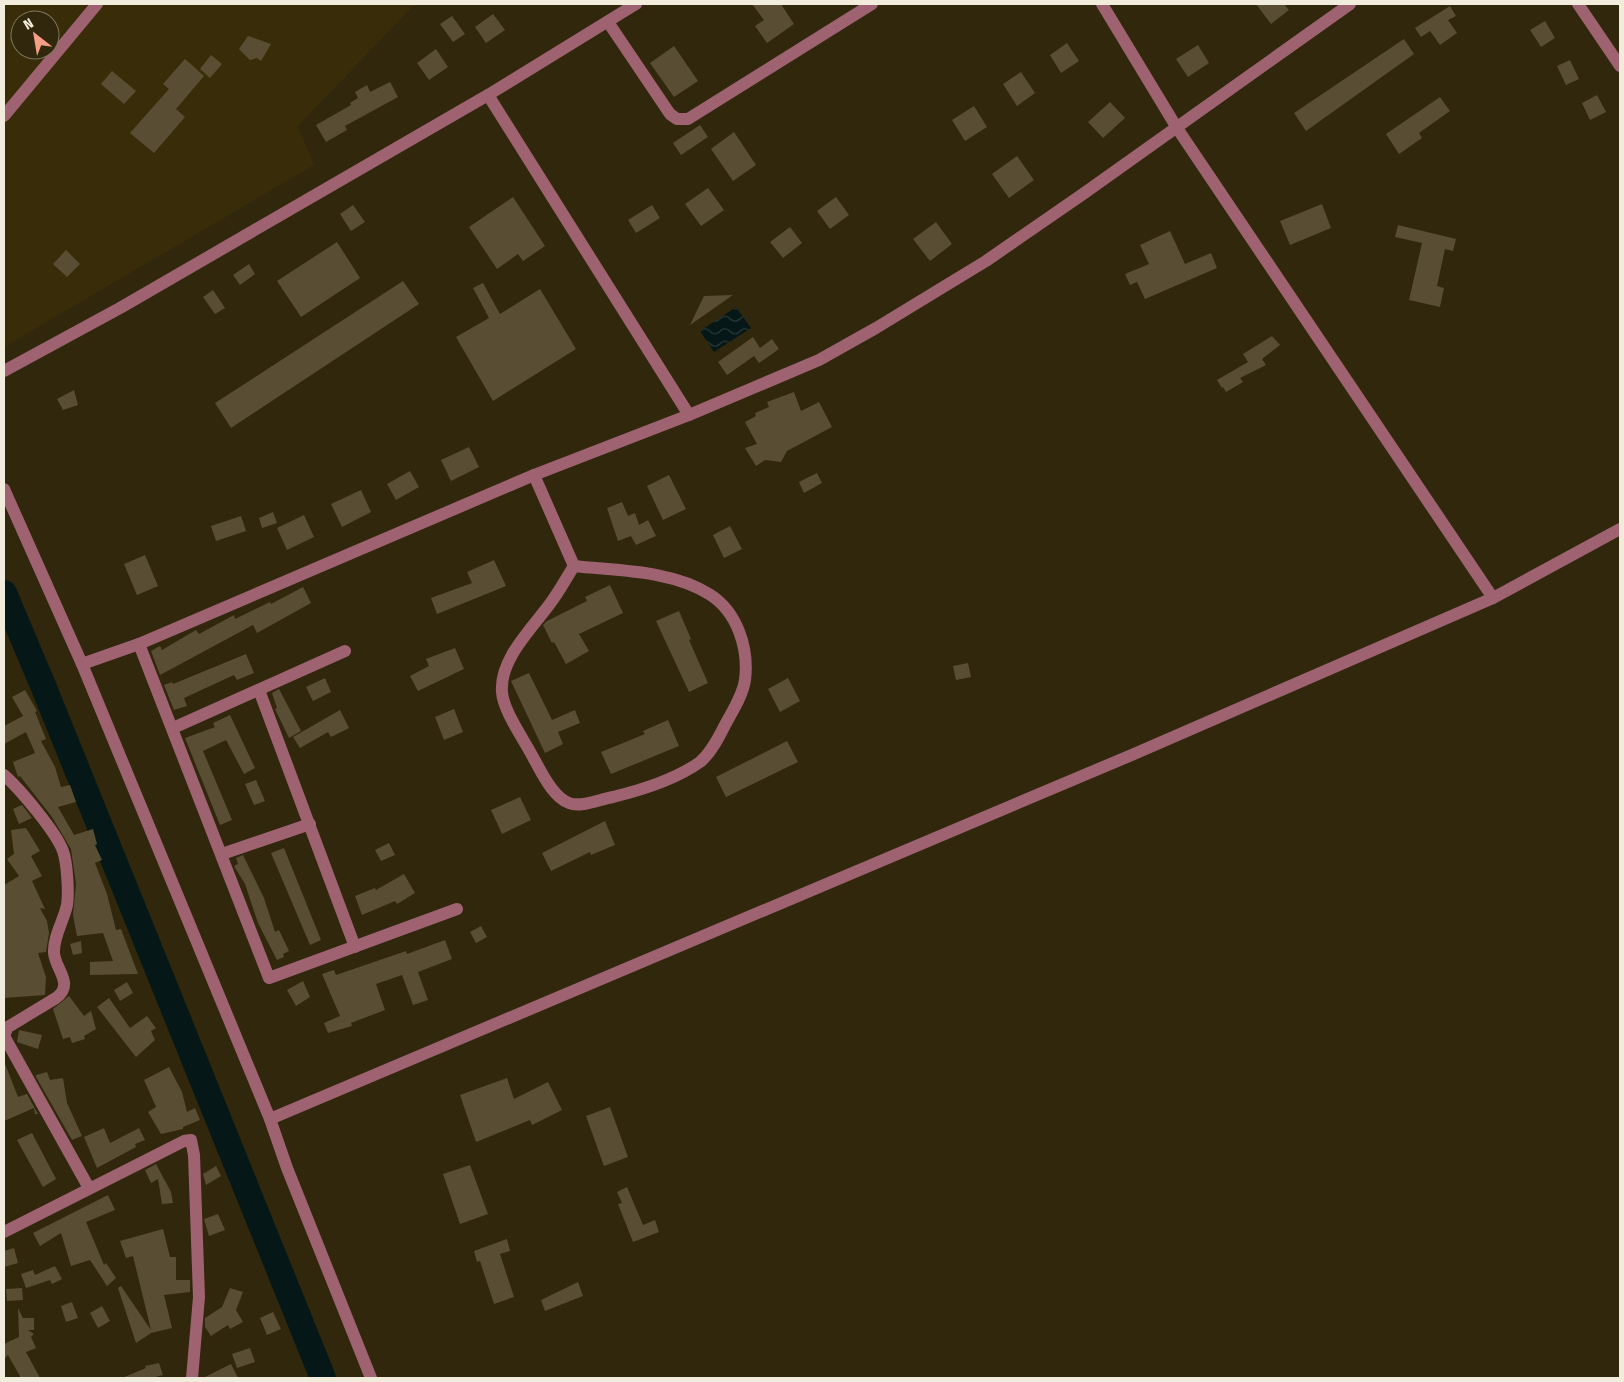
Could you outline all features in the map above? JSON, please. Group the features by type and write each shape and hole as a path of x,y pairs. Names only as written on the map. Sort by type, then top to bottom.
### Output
{"street":[{"path":"4,116 97,4"},
{"path":"4,371 120,308 488,95 636,4"},
{"path":"608,22 670,114 677,119 688,119 872,4"},
{"path":"1102,4 1177,128 1493,598"},
{"path":"82,664 140,644 534,475 689,415 819,360 876,328 986,261 1177,128 1350,4"},
{"path":"1578,4 1620,66"},
{"path":"488,95 689,415"},
{"path":"534,475 574,566"},
{"path":"4,489 82,664 270,1119 287,1168 372,1378"},
{"path":"270,1119 1134,754 1493,598 1619,528"},
{"path":"574,566 606,568 666,578 690,584 710,594 726,608 738,629 744,653 745,681 718,739 700,761 667,780 634,792 576,805 564,801 543,776 512,721 502,692 507,664 527,630 554,599 574,566"},
{"path":"140,644 269,978 457,910"},
{"path":"173,728 345,651"},
{"path":"259,690 355,947"},
{"path":"4,775 28,802 62,849 68,893 65,911 54,947 56,960 64,978 62,991 56,998 4,1030 4,1035 89,1188"},
{"path":"222,854 310,824"},
{"path":"4,1232 184,1141 191,1140 193,1144 199,1297 192,1378"}],"shaded area":[{"path":"4,4 415,4 298,126 314,165 4,347"}],"water":[{"path":"736,307 751,328 714,352 700,331"}],"building":[{"path":"752,4 781,4 794,24 767,43 755,26 764,20"},
{"path":"1256,4 1284,4 1289,10 1271,24"},
{"path":"1450,6 1456,16 1448,20 1457,33 1440,45 1430,31 1421,37 1415,28"},
{"path":"493,14 505,30 486,43 475,27"},
{"path":"452,16 465,34 453,42 440,24"},
{"path":"1545,21 1555,38 1541,47 1530,30"},
{"path":"248,36 271,44 261,61 257,58 250,60 239,49"},
{"path":"1404,39 1414,54 1306,131 1294,113"},
{"path":"1067,43 1079,61 1061,73 1050,55"},
{"path":"1198,45 1209,63 1188,77 1176,59"},
{"path":"674,46 698,81 674,97 650,63"},
{"path":"436,49 448,67 429,80 417,63"},
{"path":"211,55 222,64 210,78 200,69"},
{"path":"185,59 204,76 176,109 185,117 154,153 130,133 169,89 163,84"},
{"path":"1570,60 1579,79 1566,85 1557,66"},
{"path":"112,71 136,91 124,104 101,84"},
{"path":"1021,72 1035,93 1017,106 1003,84"},
{"path":"390,82 398,97 345,126 347,130 326,142 316,125 351,105 350,103 358,98 355,92 367,85 370,92"},
{"path":"1597,95 1606,112 1590,120 1582,103"},
{"path":"1440,97 1450,111 1419,133 1422,138 1399,154 1386,134"},
{"path":"1110,102 1125,118 1103,138 1088,122"},
{"path":"974,106 987,127 965,141 952,120"},
{"path":"700,125 708,137 681,155 673,143"},
{"path":"734,132 756,165 733,181 711,149"},
{"path":"1017,156 1034,180 1009,198 992,174"},
{"path":"708,188 724,210 701,226 685,204"},
{"path":"513,197 545,246 523,261 518,254 497,269 469,227"},
{"path":"836,197 849,215 830,229 817,211"},
{"path":"1322,204 1331,228 1290,245 1280,221"},
{"path":"353,205 365,222 351,231 340,214"},
{"path":"652,205 660,218 636,233 628,220"},
{"path":"936,222 952,244 930,261 913,239"},
{"path":"1398,225 1456,239 1453,251 1445,249 1437,286 1444,288 1440,307 1409,300 1422,243 1395,237"},
{"path":"790,227 802,243 783,258 770,242"},
{"path":"1170,231 1185,264 1211,253 1217,268 1145,299 1137,282 1130,285 1125,274 1149,264 1140,245"},
{"path":"337,242 360,278 301,317 277,281"},
{"path":"66,250 80,264 67,277 53,264"},
{"path":"249,264 255,274 240,285 233,275"},
{"path":"403,281 419,304 231,428 215,403"},
{"path":"483,283 500,314 540,289 576,349 493,401 456,337 489,318 473,288"},
{"path":"213,290 225,308 215,314 203,297"},
{"path":"733,295 690,325 704,296"},
{"path":"1272,336 1280,345 1262,359 1266,365 1240,378 1243,382 1226,392 1217,380 1248,362 1243,354"},
{"path":"753,337 760,348 772,339 779,349 759,363 754,356 727,375 718,362"},
{"path":"74,390 78,405 63,410 57,399"},
{"path":"794,392 801,411 819,402 832,427 787,451 781,462 765,460 756,466 745,448 757,444 745,422 756,416 755,413 769,407 767,402"},
{"path":"469,447 479,467 451,481 441,460"},
{"path":"410,471 419,487 396,500 387,484"},
{"path":"817,473 822,483 804,493 799,482"},
{"path":"669,475 686,509 663,520 647,486"},
{"path":"361,490 371,512 342,527 331,504"},
{"path":"622,502 628,516 635,513 639,525 648,520 656,536 636,545 631,536 618,541 607,508"},
{"path":"273,512 277,523 262,528 259,518"},
{"path":"304,515 314,537 287,550 277,528"},
{"path":"241,516 246,531 216,541 211,526"},
{"path":"730,526 742,549 724,558 713,535"},
{"path":"145,555 158,586 137,595 124,564"},
{"path":"494,560 506,586 437,614 431,598 472,583 467,572"},
{"path":"610,585 623,613 579,634 589,651 566,664 543,625 547,621 587,601 585,597"},
{"path":"303,587 311,603 257,633 253,625 160,675 151,651 160,646 162,650 196,630 199,634 234,615 235,619 270,602 271,604"},
{"path":"679,611 691,639 689,640 708,683 689,692 656,621"},
{"path":"455,648 464,669 418,691 410,676 429,666 426,659"},
{"path":"246,654 254,673 237,680 234,675 184,698 187,706 174,710 164,685 172,682 173,684"},
{"path":"968,663 971,677 956,680 953,666"},
{"path":"529,673 552,720 575,710 580,723 558,732 563,744 545,753 511,681"},
{"path":"325,678 331,692 313,701 306,687"},
{"path":"788,678 800,701 780,712 768,689"},
{"path":"279,689 301,731 289,738 275,709 277,708 272,693"},
{"path":"25,690 37,711 35,712 46,739 41,741 55,767 61,787 70,785 76,802 58,807 74,835 93,829 97,844 95,845 102,860 95,863 107,894 116,930 121,929 138,974 90,975 90,962 113,961 103,933 77,936 73,915 76,884 71,849 52,817 20,776 18,777 13,762 35,753 26,732 4,744 4,726 23,716 12,697"},
{"path":"454,709 463,732 444,740 435,717"},
{"path":"340,710 349,728 331,737 328,732 300,748 293,737"},
{"path":"230,715 255,768 244,774 226,740 203,751 232,820 220,825 185,738 215,727 213,723"},
{"path":"668,720 679,746 611,774 601,752 645,734 643,731"},
{"path":"787,741 798,762 726,797 716,777"},
{"path":"256,780 265,801 254,805 245,784"},
{"path":"520,797 531,820 502,834 491,810"},
{"path":"22,805 32,818 19,824 13,809"},
{"path":"605,821 615,845 591,855 590,852 551,871 542,853"},
{"path":"26,828 40,851 31,856 42,876 32,881 45,909 40,908 47,921 49,933 46,952 38,953 46,977 45,995 4,998 4,885 19,876 7,859 14,854 11,830"},
{"path":"389,843 395,855 381,861 375,850"},
{"path":"284,848 321,940 310,945 271,853"},
{"path":"243,855 264,898 275,932 279,930 289,951 283,954 284,957 277,960 258,923 245,884 234,866 238,864 236,858"},
{"path":"404,874 415,893 397,904 395,901 362,915 355,896 375,888 376,890"},
{"path":"481,926 487,937 476,943 470,932"},
{"path":"445,940 452,959 418,972 428,1000 413,1005 402,975 376,984 385,1010 351,1023 352,1026 328,1033 324,1023 340,1016 322,974 334,970 336,975 406,951 407,954"},
{"path":"81,941 82,953 73,955 70,944"},
{"path":"303,981 310,997 296,1006 287,990"},
{"path":"127,982 133,993 120,1001 114,990"},
{"path":"69,996 84,1016 91,1011 96,1029 84,1036 85,1039 72,1043 70,1037 63,1039 53,1009"},
{"path":"109,998 130,1028 147,1016 156,1028 151,1031 155,1040 136,1057 97,1007"},
{"path":"19,1030 42,1035 38,1049 17,1042"},
{"path":"4,1061 18,1097 27,1094 38,1114 35,1114 34,1108 4,1121"},
{"path":"169,1067 182,1092 187,1112 195,1108 200,1120 183,1127 183,1129 161,1134 148,1112 156,1107 144,1080"},
{"path":"47,1072 50,1080 63,1078 67,1103 82,1136 72,1140 36,1077 36,1075"},
{"path":"507,1078 514,1099 548,1082 562,1110 532,1125 530,1120 476,1142 460,1095"},
{"path":"610,1107 628,1157 604,1166 586,1116"},
{"path":"104,1128 110,1143 139,1128 145,1140 135,1144 136,1147 97,1168 84,1137"},
{"path":"32,1133 56,1179 43,1187 17,1140"},
{"path":"156,1164 171,1192 173,1203 162,1204 158,1179 151,1183 145,1170"},
{"path":"470,1165 488,1214 460,1224 443,1174"},
{"path":"216,1166 221,1176 206,1185 203,1174"},
{"path":"627,1187 643,1225 655,1220 659,1232 633,1242 618,1204 622,1203 617,1192"},
{"path":"108,1195 115,1210 86,1222 104,1265 106,1263 116,1278 107,1286 90,1260 71,1266 61,1233 40,1246 33,1233"},
{"path":"218,1214 225,1230 209,1236 204,1219"},
{"path":"163,1229 170,1257 176,1257 176,1280 190,1280 190,1292 164,1295 172,1328 151,1333 136,1343 118,1288 121,1286 151,1330 133,1256 126,1258 120,1241"},
{"path":"507,1239 510,1251 500,1254 514,1297 494,1304 480,1261 477,1262 474,1251"},
{"path":"14,1248 18,1263 4,1267 4,1251"},
{"path":"55,1266 62,1279 52,1284 50,1280 26,1288 21,1274 33,1270 35,1275"},
{"path":"578,1282 583,1296 545,1311 541,1300"},
{"path":"22,1288 23,1300 7,1301 6,1289"},
{"path":"230,1288 243,1292 236,1310 243,1322 230,1329 228,1325 211,1336 205,1327 205,1318 222,1307"},
{"path":"72,1302 78,1318 66,1322 61,1306"},
{"path":"102,1306 110,1321 98,1328 90,1313"},
{"path":"18,1308 23,1318 34,1318 34,1330 28,1330 34,1334 31,1337 36,1348 26,1352 40,1378 21,1378 8,1355 4,1359 4,1344 19,1337"},
{"path":"273,1312 281,1329 267,1335 260,1318"},
{"path":"250,1348 255,1362 237,1368 232,1354"},
{"path":"159,1363 163,1375 151,1378 122,1378 146,1368 145,1366"},
{"path":"231,1364 238,1378 203,1378"}],"waterway":[{"path":"4,593 323,1378"}]}
